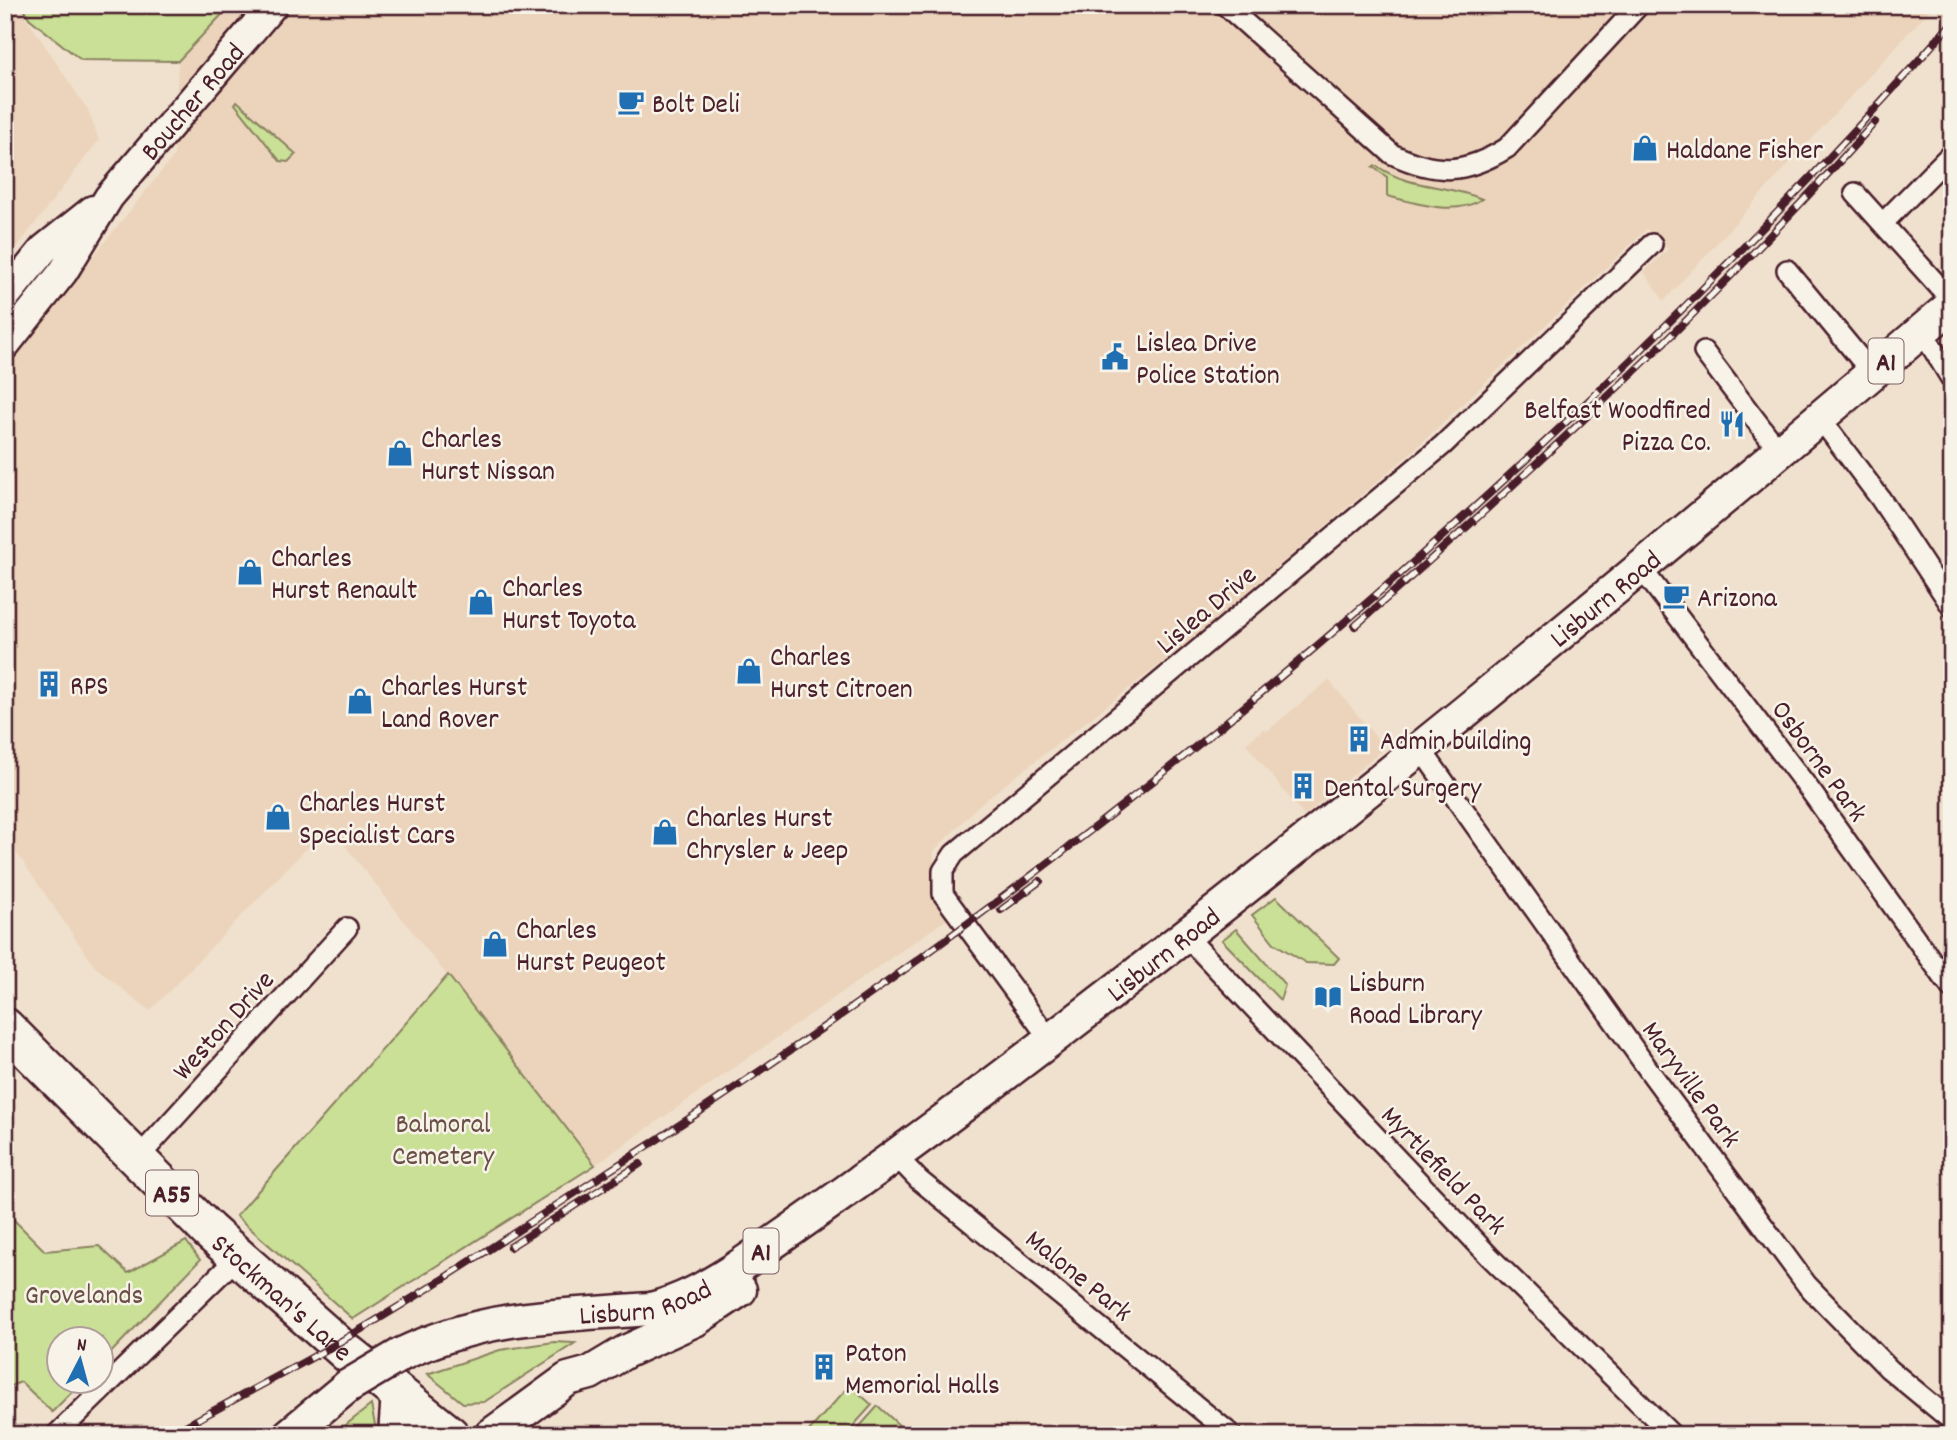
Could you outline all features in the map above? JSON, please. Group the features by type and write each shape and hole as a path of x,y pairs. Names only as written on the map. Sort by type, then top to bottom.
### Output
{"highway":[{"name":"Stockman's Lane","path":"5,1027 238,1256 450,1435"}],"main road":[{"name":"Lisburn Road","path":"289,1435 348,1386 402,1354 445,1335 513,1318 651,1309 695,1294 792,1230 1051,1041 1420,748 1641,568 1952,303"},
{"name":"A1","path":"568,1379 590,1373 723,1302 779,1260 792,1230"},
{"name":"A1","path":"491,1435 568,1379 588,1352 651,1309"},
{"path":"395,1435 398,1393"},
{"path":"530,1435 538,1400"}],"street":[{"name":"Boucher Road","path":"5,345 63,272 109,197 273,5"},
{"path":"1238,9 1392,154 1415,165 1461,170 1485,162 1507,148 1639,5"},
{"path":"1882,223 1952,153"},
{"path":"1855,193 1952,303"},
{"name":"Boucher Road","path":"5,297 44,249 109,197"},
{"name":"Lislea Drive","path":"1051,1041 943,894 943,871 954,854 1443,445 1652,244"},
{"path":"1787,270 1872,373"},
{"path":"1922,331 1952,380"},
{"path":"1704,352 1779,451"},
{"path":"1820,418 1880,498 1952,607"},
{"name":"Osborne Park","path":"1641,568 1812,793 1952,989"},
{"name":"Maryville Park","path":"1420,748 1653,1076 1799,1275 1889,1369 1952,1422"},
{"name":"Weston Drive","path":"138,1158 347,928"},
{"name":"Myrtlefield Park","path":"1185,935 1490,1257 1672,1435"},
{"name":"Malone Park","path":"895,1155 919,1180 1232,1435"},
{"path":"56,1435 238,1256"}],"shaded area":[{"path":"5,5 23,13 88,110 99,140 5,263"},
{"path":"231,5 1934,5 1664,301 1644,272 1668,249 1656,241 1647,229 1412,452 1194,638 980,804 934,851 933,888 947,919 595,1165 329,825 150,1011 95,967 5,836 5,366 174,156 178,61"},
{"path":"1329,680 1385,748 1304,816 1246,744 1264,728 1267,731"}],"green space":[{"path":"22,5 231,5 178,61 81,60 29,18"},
{"path":"237,101 296,154 288,162 280,161 235,104"},
{"path":"1377,166 1402,179 1482,199 1460,207 1448,208 1387,196 1387,177 1373,167"},
{"path":"1276,897 1339,958 1334,964 1306,963 1274,943 1252,915"},
{"path":"1236,929 1285,985 1280,1000 1222,940"},
{"name":"Balmoral Cemetery","path":"448,975 595,1165 353,1319 236,1216"},
{"name":"Grovelands","path":"5,1211 45,1251 99,1246 128,1273 186,1241 200,1260 116,1347 116,1324 46,1324 46,1394 70,1394 52,1412 21,1382 5,1388"},
{"path":"554,1342 575,1343 484,1402 463,1403 427,1374 500,1350"},
{"path":"850,1385 872,1405 845,1435 809,1435 807,1433"},
{"path":"371,1405 377,1435 333,1435"},
{"path":"878,1406 900,1426 893,1435 852,1435"}],"railway":[{"path":"169,1435 388,1313 612,1169 796,1046 976,918 1151,783 1321,642 1487,496 1647,344 1803,186 1952,23"},
{"path":"1355,626 1623,382 1752,255 1875,122"},
{"path":"1001,910 1040,881"},
{"path":"510,1247 640,1164"}],"place":[{"name":"Bolt Deli","path":"631,102"},
{"name":"Haldane Fisher","path":"1645,148"},
{"name":"Lislea Drive Police Station","path":"1115,357"},
{"name":"Belfast Woodfired Pizza Co.","path":"1732,424"},
{"name":"Charles Hurst Nissan","path":"400,453"},
{"name":"Charles Hurst Renault","path":"250,572"},
{"name":"Arizona","path":"1676,596"},
{"name":"Charles Hurst Toyota","path":"481,602"},
{"name":"Charles Hurst Citroen","path":"749,671"},
{"name":"RPS","path":"49,684"},
{"name":"Charles Hurst Land Rover","path":"360,701"},
{"name":"Admin building","path":"1359,739"},
{"name":"Dental Surgery","path":"1303,786"},
{"name":"Charles Hurst Specialist Cars","path":"278,817"},
{"name":"Charles Hurst Chrysler & Jeep","path":"665,832"},
{"name":"Charles Hurst Peugeot","path":"495,944"},
{"name":"Lisburn Road Library","path":"1328,997"},
{"name":"Paton Memorial Halls","path":"824,1367"}]}
